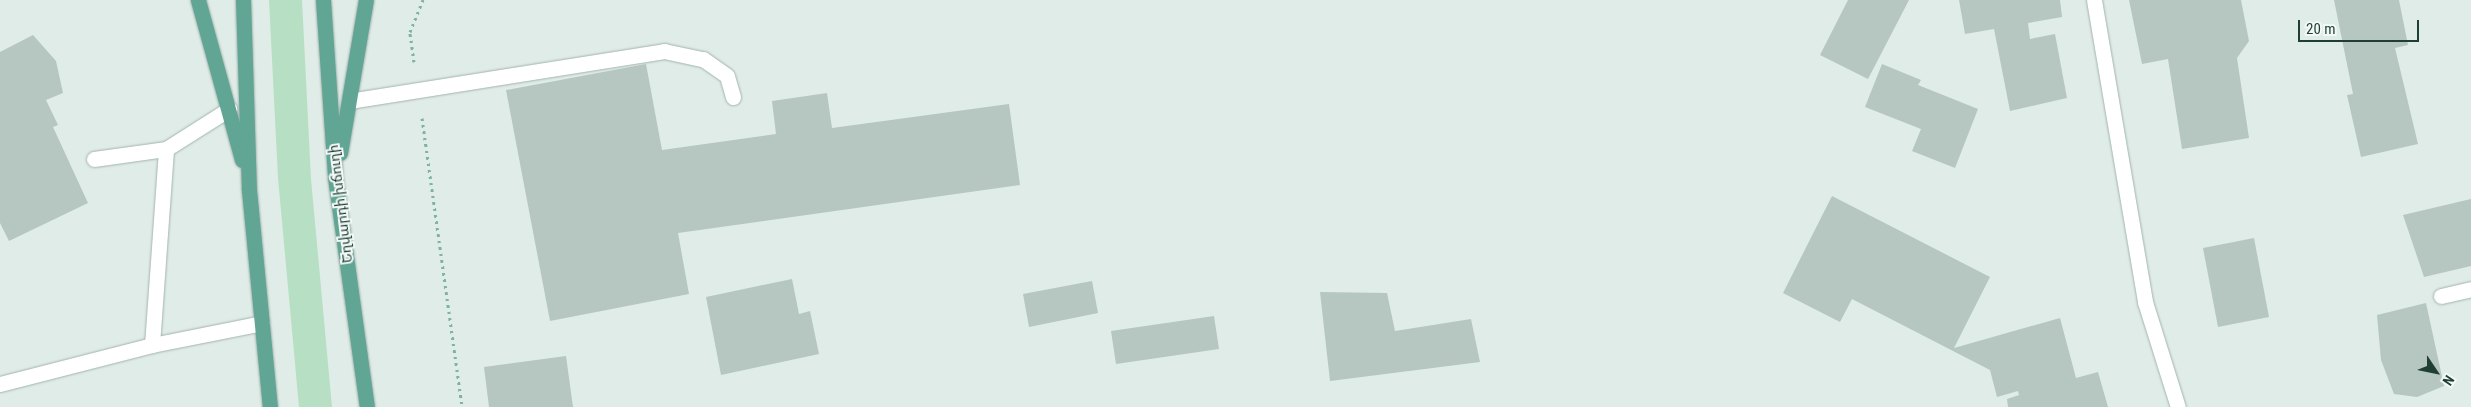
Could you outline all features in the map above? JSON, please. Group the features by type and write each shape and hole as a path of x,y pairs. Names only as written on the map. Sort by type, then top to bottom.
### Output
{"main road":[{"path":"198,0 229,109 249,190"},
{"path":"243,0 249,190 270,407"},
{"name":"Եղվարդի խճուղի","path":"323,0 336,177 367,407"},
{"path":"336,177 366,0"}],"lane":[{"path":"2094,0 2145,302 2178,407"},
{"path":"349,101 664,51 703,59 727,76 733,98"},
{"path":"94,159 166,149 229,109"},
{"path":"152,345 166,149"},
{"path":"2441,296 2471,289"},
{"path":"0,384 152,345 262,323"}],"path":[{"path":"423,0 410,32 462,407"}],"green space":[{"path":"269,0 302,0 311,179 332,407 299,407 278,178"}],"building":[{"path":"1848,0 1909,0 1868,79 1820,55"},
{"path":"1959,0 2060,0 2062,17 2028,23 2030,39 2055,34 2067,98 2010,111 1994,29 1965,34"},
{"path":"2129,0 2241,0 2249,41 2237,58 2249,138 2182,149 2168,59 2142,64"},
{"path":"2334,0 2399,0 2408,45 2395,48 2418,144 2361,157 2347,95 2353,94"},
{"path":"33,35 56,61 63,93 46,100 58,125 53,127 88,203 9,241 0,223 0,52"},
{"path":"646,64 662,150 776,134 772,101 827,93 832,128 1009,104 1020,185 678,233 689,294 550,321 506,90"},
{"path":"1882,64 1921,80 1918,85 1978,109 1955,168 1912,151 1921,129 1865,107"},
{"path":"1832,196 1990,277 1954,348 2060,318 2076,378 2098,372 2108,407 2008,407 2007,399 2019,395 2018,391 1997,397 1990,370 1852,299 1840,322 1783,293"},
{"path":"2471,199 2471,266 2424,277 2403,215"},
{"path":"2254,238 2269,317 2218,327 2203,248"},
{"path":"792,279 799,314 810,311 819,354 721,375 706,297"},
{"path":"1092,281 1098,313 1029,327 1023,294"},
{"path":"1320,292 1387,293 1395,331 1471,319 1480,362 1330,381"},
{"path":"2426,303 2444,386 2417,397 2394,394 2381,360 2377,315"},
{"path":"1214,316 1219,349 1116,364 1111,331"},
{"path":"566,356 573,407 489,407 484,367"}]}
